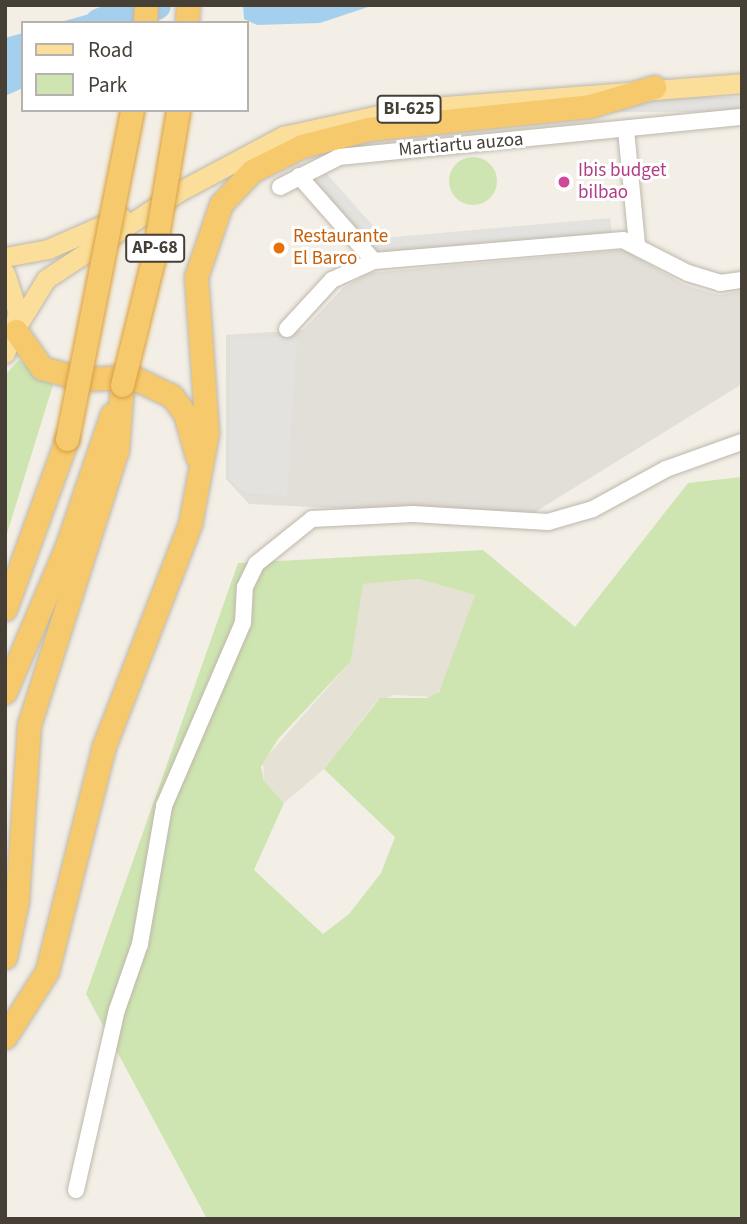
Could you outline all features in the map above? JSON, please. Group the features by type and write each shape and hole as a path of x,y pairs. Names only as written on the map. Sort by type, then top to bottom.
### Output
{"highway":[{"path":"5,1037 47,971 104,746 179,558 200,476 207,433 196,305 201,250 221,204 252,171 302,146 368,129 590,106 654,87"},
{"name":"AP-68","path":"60,437 94,322 132,112"},
{"name":"AP-68","path":"5,692 109,448 153,260 178,112"},
{"path":"16,329 43,368 82,379 132,377 172,396 193,436 200,476"},
{"path":"5,571 60,437"},
{"path":"5,609 60,437"},
{"path":"5,957 18,901 29,725 109,448"}],"main road":[{"name":"BI-625","path":"5,354 16,329 46,279 180,191 246,152 344,119 654,87 742,83"},
{"name":"BI-625","path":"5,257 48,249 180,191"},
{"path":"5,273 17,300 16,329"}],"street":[{"name":"Martiartu auzoa","path":"280,187 339,157 742,117"},
{"path":"626,130 637,245"},
{"path":"299,176 374,261"},
{"path":"288,329 332,280 374,261 623,240 688,273 720,283 742,280"},
{"path":"76,1190 117,1010 140,943 164,806 243,623 245,587 256,564 312,519 412,514 548,522 593,509 666,469 742,442"}],"shaded area":[{"path":"382,97 742,97 742,112 382,112"},
{"path":"326,173 384,238 610,218 612,233 377,254 313,184"},
{"path":"624,250 685,285 719,295 742,291 742,384 527,517 249,504 226,479 226,335 303,330 343,288 369,273"},
{"path":"230,337 297,337 287,496 246,493 229,479"},
{"path":"418,579 475,595 446,681 434,697 394,695 376,702 324,769 284,803 264,781 263,761 351,661 361,584"}],"green space":[{"path":"473,157 482,158 490,164 496,172 496,190 490,198 482,204 473,205 464,204 456,198 450,190 449,181 450,172 456,164 464,158"},
{"path":"19,360 53,385 5,540 5,375"},
{"path":"742,477 742,1219 207,1219 86,994 238,563 483,550 575,627 688,483","holes":["418,579 475,595 439,692 427,698 380,698 324,769 395,837 381,873 349,914 323,934 254,870 284,803 264,781 261,767 278,739 351,661 363,584"]}],"water":[{"path":"122,5 131,5 130,21 64,21"},
{"path":"243,5 374,5 320,23 257,25 244,19"},
{"path":"21,34 21,89 5,96 5,38"}],"waterway":[{"path":"106,21 156,5"}],"place":[{"name":"Ibis budget bilbao","path":"564,182"},
{"name":"Restaurante El Barco","path":"279,248"}]}
